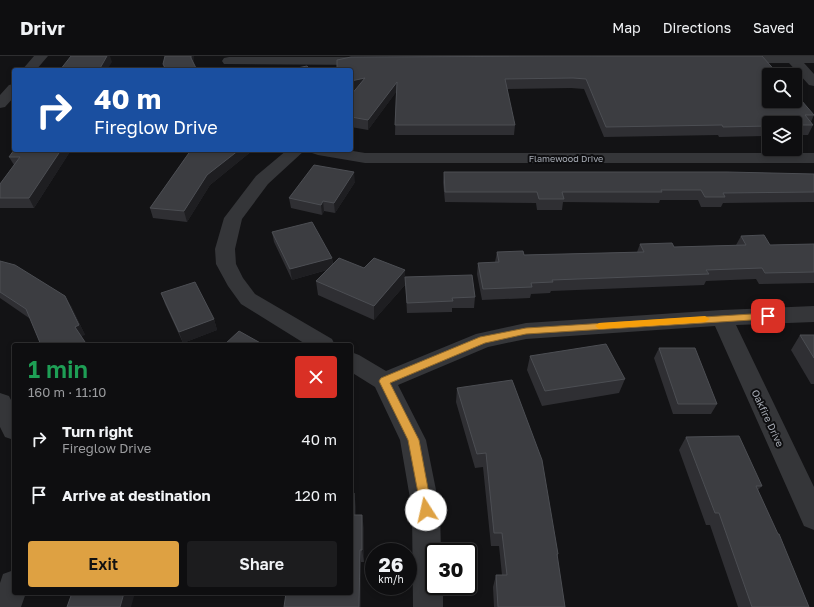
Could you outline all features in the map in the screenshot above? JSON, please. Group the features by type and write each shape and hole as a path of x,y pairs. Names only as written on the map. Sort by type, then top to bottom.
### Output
{"street":[{"path":"31,68 41,56"},
{"path":"722,60 791,58 814,60"},
{"path":"791,58 814,82"},
{"path":"231,62 380,61"},
{"path":"0,104 12,90"},
{"path":"295,152 262,180 233,218 225,249 226,264 235,281 248,299 321,343"},
{"name":"Flamewood Drive","path":"330,152 365,158 814,158"},
{"path":"384,381 484,340 526,331 722,318 814,314"},
{"name":"Oakfire Drive","path":"722,318 814,517"},
{"path":"353,362 384,381 414,440 426,510 428,607"},
{"path":"0,403 12,426"},
{"path":"6,607 12,590"}],"building":[{"path":"71,56 107,56 100,68 62,68"},
{"path":"165,56 191,56 196,68 165,68 163,64"},
{"path":"762,56 773,68 762,68 762,108 802,108 802,101 814,115 805,115 813,125 802,125 802,116 762,116 762,126 723,127 722,125 606,127 586,79 573,78 505,79 515,125 395,125 397,82 368,120 353,117 353,93 365,78 353,81 353,68 337,68 337,60 351,57"},
{"path":"307,66 309,68 298,68"},
{"path":"13,152 60,152 29,198 0,198 0,184 20,157 9,157"},
{"path":"190,152 236,152 207,175 184,211 150,208"},
{"path":"314,165 354,172 334,203 323,201 321,205 289,198"},
{"path":"444,172 727,172 814,174 814,192 723,193 725,197 705,197 701,190 661,190 662,192 562,192 564,199 539,199 537,192 445,192"},
{"path":"312,222 332,258 290,269 272,232"},
{"path":"764,235 770,245 814,244 814,272 765,273 762,268 706,270 709,274 552,280 553,282 531,283 532,287 483,289 478,263 499,262 497,252 523,251 524,255 644,252 640,244 672,243 674,247 746,245 741,236"},
{"path":"339,258 364,268 374,258 405,270 374,306 316,281"},
{"path":"0,261 15,265 65,296 79,325 75,327 86,343 40,343 26,309 0,292"},
{"path":"472,275 475,297 452,298 453,301 407,303 405,277"},
{"path":"195,282 214,319 179,332 161,293"},
{"path":"239,331 260,343 226,343"},
{"path":"800,335 814,335 814,358"},
{"path":"606,344 625,379 545,391 530,356"},
{"path":"659,348 695,348 717,404 678,404"},
{"path":"512,380 542,460 558,554 565,607 498,607 496,575 507,575 502,533 494,533 486,453 477,454 457,388"},
{"path":"739,436 762,486 756,486 779,534 809,607 752,607 719,513 715,513 686,437"},
{"path":"354,493 354,515 362,515 359,607 284,607 286,595 353,595"},
{"path":"71,595 123,595 120,607 67,607"}],"slow traffic":[{"path":"599,326 705,319"}],"route":[{"path":"426,510 414,440 384,381 484,340 526,331 768,316"}]}
